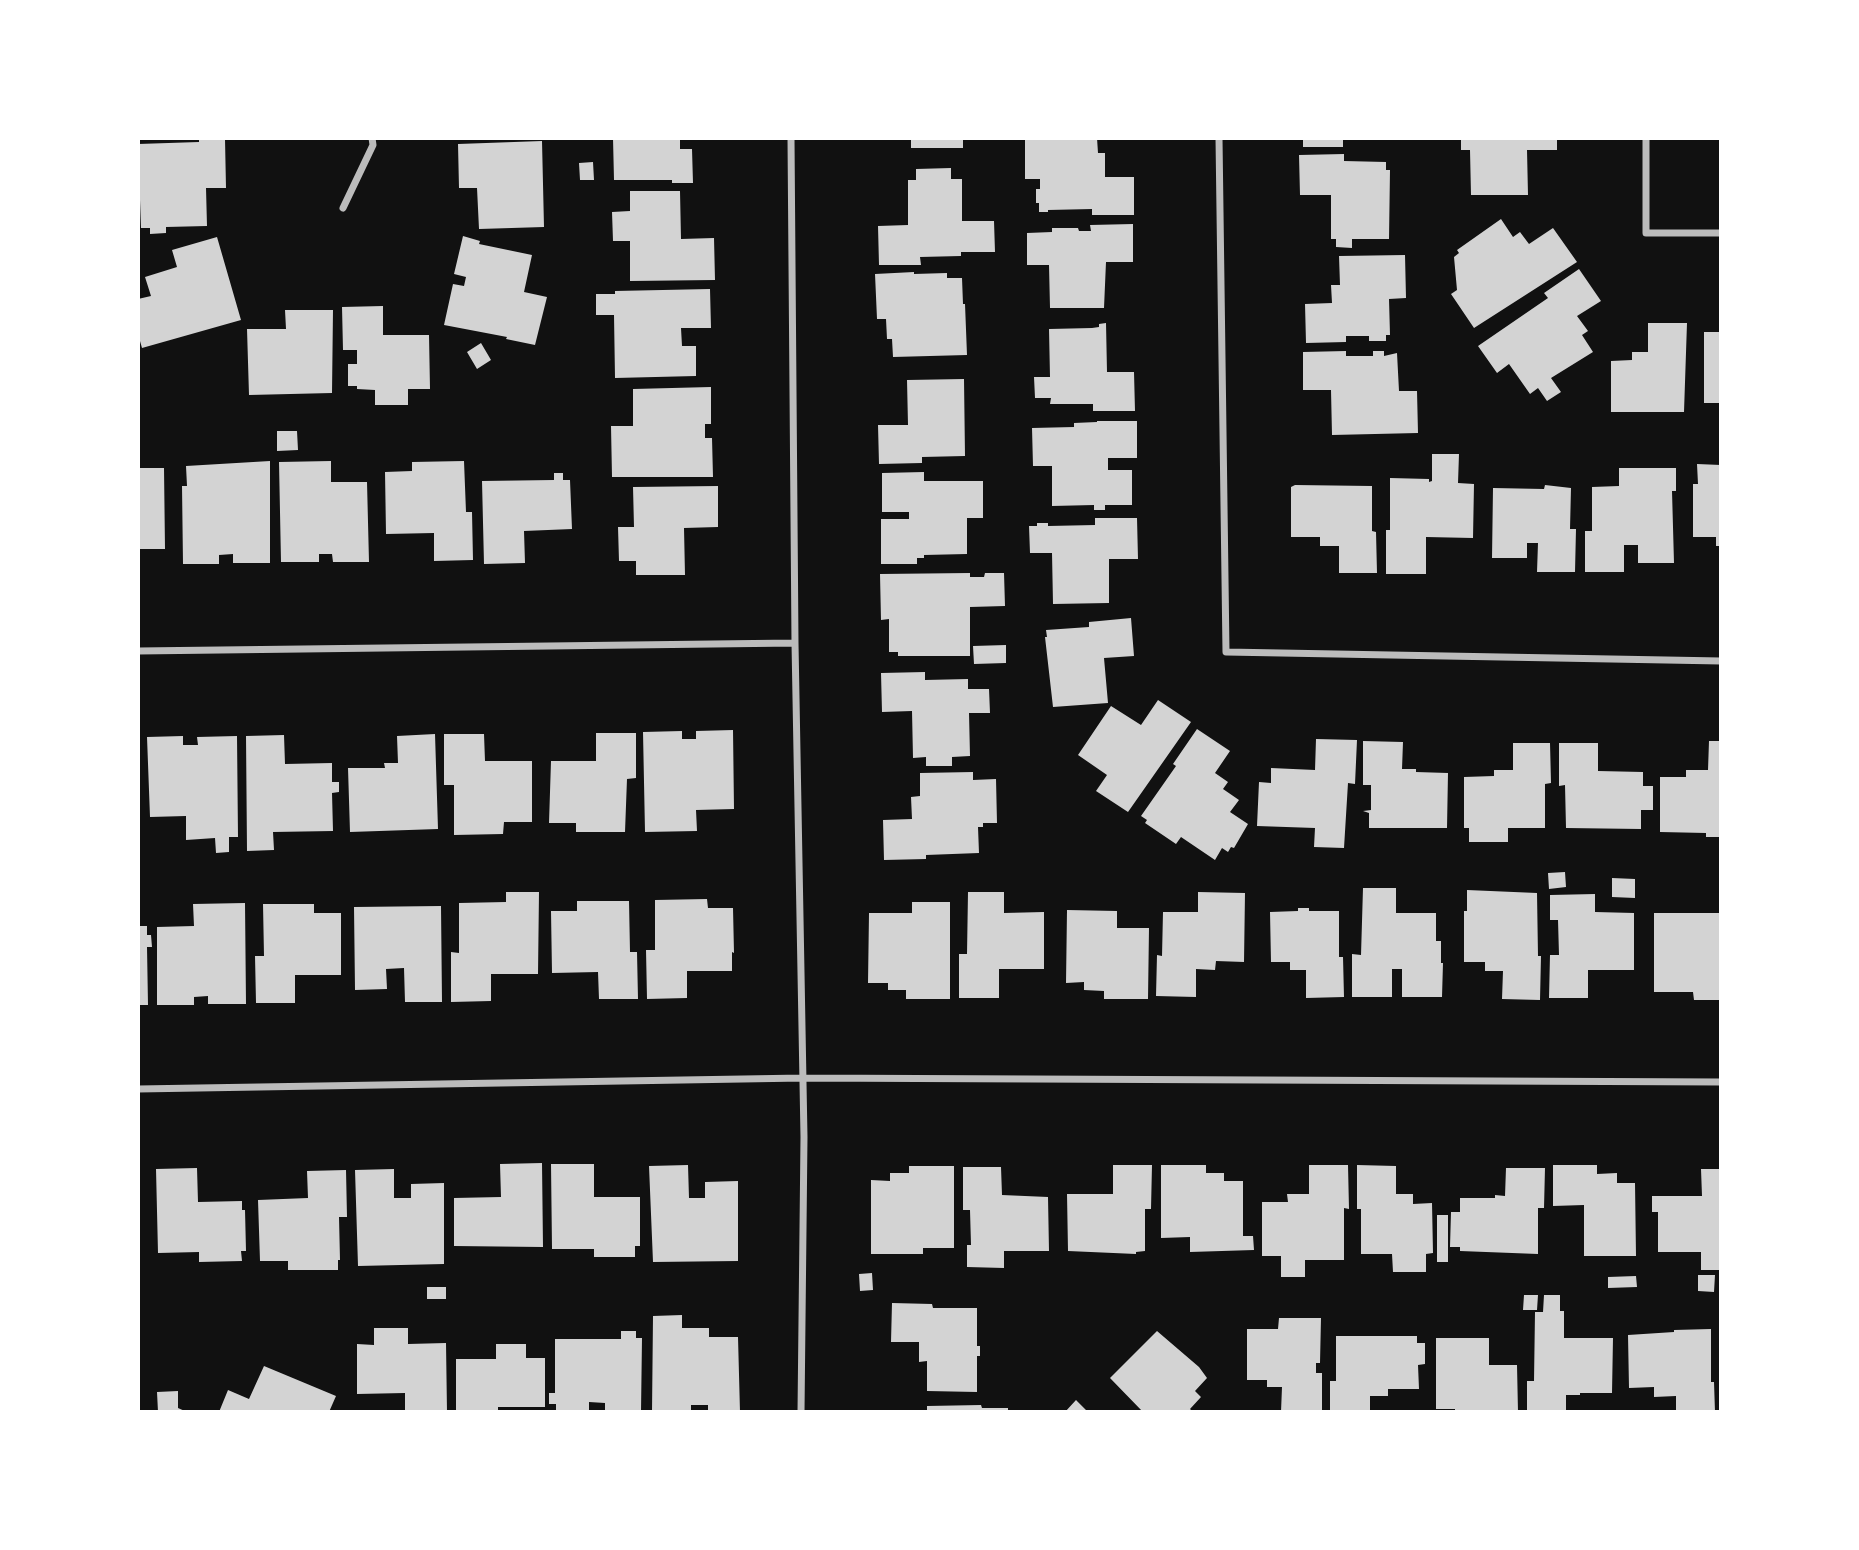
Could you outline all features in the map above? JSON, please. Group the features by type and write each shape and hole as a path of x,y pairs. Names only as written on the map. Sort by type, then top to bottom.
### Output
{"street":[{"path":"343,208 373,145 372,138"},
{"path":"791,138 795,643 803,1078 802,1412"},
{"path":"1219,138 1226,652 1721,661"},
{"path":"1646,138 1646,233 1721,233"},
{"path":"138,651 795,643"},
{"path":"138,1089 803,1078 1721,1082"}],"building":[{"path":"613,138 680,138 680,149 692,149 693,183 672,183 672,180 614,180"},
{"path":"911,138 963,138 963,148 911,148"},
{"path":"1097,138 1098,153 1105,153 1105,177 1134,177 1134,215 1092,215 1092,209 1039,212 1036,189 1040,189 1040,179 1025,179 1025,139"},
{"path":"1303,138 1343,138 1343,147 1303,147"},
{"path":"1461,138 1557,138 1557,150 1527,150 1528,195 1471,195 1470,150 1461,150"},
{"path":"199,139 225,139 226,188 206,188 207,226 166,227 166,233 150,234 150,228 141,228 138,144 199,142"},
{"path":"542,141 544,227 479,229 477,188 459,188 458,144"},
{"path":"1344,154 1344,161 1386,162 1386,170 1390,170 1389,239 1352,239 1352,248 1336,247 1336,239 1331,239 1331,195 1300,195 1299,155"},
{"path":"593,162 594,180 580,180 579,163"},
{"path":"951,168 951,179 962,179 962,221 994,221 995,252 961,252 961,256 920,257 921,265 879,265 878,226 908,225 908,180 916,180 916,169"},
{"path":"630,191 680,191 681,239 714,238 715,280 630,281 630,241 613,241 612,212 630,211"},
{"path":"1501,219 1513,237 1520,232 1529,244 1553,228 1577,262 1474,328 1451,294 1457,290 1454,257 1459,253 1457,250"},
{"path":"1133,224 1133,262 1106,262 1104,308 1050,308 1049,265 1027,265 1027,233 1052,232 1052,228 1091,231 1090,225"},
{"path":"463,236 480,241 479,244 532,255 524,292 547,297 535,345 444,325 453,284 464,286 466,277 454,274"},
{"path":"217,237 241,320 142,348 138,334 138,299 151,296 145,277 177,267 172,250"},
{"path":"1405,255 1406,298 1389,299 1390,335 1386,335 1386,341 1369,341 1369,336 1346,336 1346,342 1306,343 1305,304 1332,303 1331,285 1340,285 1339,256"},
{"path":"1579,269 1601,301 1577,316 1588,331 1582,335 1593,352 1551,378 1561,392 1547,401 1538,388 1530,394 1509,364 1497,373 1478,346 1548,298 1544,293"},
{"path":"947,273 947,278 962,278 967,355 893,357 892,339 887,339 886,319 877,319 875,274"},
{"path":"710,289 711,328 681,328 682,346 696,346 696,376 615,378 614,315 596,315 596,294 615,294 615,291"},
{"path":"383,306 383,335 429,335 430,389 408,389 408,405 375,405 375,390 348,386 348,364 357,364 357,350 343,350 342,307"},
{"path":"285,310 333,310 332,393 249,395 247,329 286,329"},
{"path":"1106,323 1107,372 1134,372 1135,411 1093,411 1093,404 1050,404 1051,398 1035,398 1034,377 1050,377 1049,329 1092,328"},
{"path":"1648,323 1687,323 1684,412 1611,412 1611,361 1632,360 1632,352 1648,352"},
{"path":"1704,332 1721,332 1721,403 1704,403"},
{"path":"481,343 491,360 477,369 467,352"},
{"path":"1346,351 1346,356 1373,356 1373,351 1384,351 1384,356 1397,353 1399,391 1417,391 1418,433 1332,435 1331,390 1303,390 1303,352"},
{"path":"964,379 965,456 922,457 922,463 879,464 878,425 908,425 907,380"},
{"path":"711,387 711,424 705,424 705,438 712,438 713,477 612,477 611,426 633,426 633,389"},
{"path":"1137,421 1137,458 1108,458 1108,470 1132,470 1132,505 1105,505 1105,510 1094,510 1094,505 1052,506 1052,466 1033,466 1032,428 1074,427 1074,423"},
{"path":"277,431 297,431 298,450 277,451"},
{"path":"1432,454 1459,454 1458,483 1474,484 1473,538 1426,537 1426,574 1386,574 1386,530 1390,530 1390,478 1432,481"},
{"path":"270,461 270,563 233,563 233,554 219,555 219,564 183,564 182,486 187,486 186,466"},
{"path":"331,461 331,482 367,482 369,562 333,562 332,554 319,554 319,562 281,562 279,462"},
{"path":"464,461 466,512 472,512 473,560 434,561 434,533 386,534 385,472 412,471 412,462"},
{"path":"1697,464 1721,465 1721,546 1716,546 1716,537 1693,537 1693,484 1698,484"},
{"path":"138,468 164,468 165,549 138,549"},
{"path":"1619,468 1676,468 1676,491 1672,491 1674,563 1638,563 1638,545 1624,545 1624,572 1585,572 1585,531 1592,531 1592,487 1619,486"},
{"path":"924,472 924,481 983,481 983,518 967,518 967,554 924,555 924,558 917,558 917,564 881,564 881,519 909,519 909,512 882,512 882,473"},
{"path":"554,473 563,473 563,480 570,480 572,529 524,531 525,563 484,564 482,481 554,480"},
{"path":"1545,485 1571,488 1570,529 1576,529 1575,572 1537,572 1538,543 1527,543 1527,558 1492,558 1493,488 1544,489"},
{"path":"718,486 718,527 684,528 685,575 636,575 636,561 619,561 618,527 634,527 633,487"},
{"path":"1372,486 1372,531 1376,532 1377,573 1339,573 1339,546 1320,546 1320,537 1291,537 1291,487"},
{"path":"1095,518 1137,518 1138,559 1109,559 1109,603 1053,604 1052,553 1030,553 1029,526 1037,526 1037,523 1048,523 1048,526 1095,525"},
{"path":"970,573 970,577 984,577 985,573 1004,573 1005,606 970,607 970,656 898,656 898,652 889,652 889,619 881,620 880,574"},
{"path":"1131,618 1134,656 1104,658 1108,703 1053,707 1046,630 1089,627 1089,622"},
{"path":"1006,645 1006,663 974,664 973,646"},
{"path":"925,672 925,680 968,679 968,689 989,689 990,713 969,713 970,756 952,757 952,766 926,766 926,757 913,758 912,711 882,712 881,673"},
{"path":"1158,700 1191,722 1128,812 1096,791 1107,775 1078,755 1111,706 1141,725"},
{"path":"1197,729 1230,751 1215,773 1228,782 1223,789 1239,800 1230,812 1248,824 1234,848 1231,847 1228,852 1222,848 1215,860 1181,837 1176,844 1145,823 1147,820 1141,816 1176,766 1173,764"},
{"path":"733,730 734,809 696,810 697,831 645,832 643,732 682,731 682,739 696,739 696,731"},
{"path":"596,733 636,733 636,778 627,779 625,832 576,832 576,823 549,823 551,761 596,761"},
{"path":"435,734 438,829 350,832 348,768 385,768 384,763 398,763 397,736"},
{"path":"444,734 484,734 485,761 532,761 532,822 504,822 503,834 454,835 454,785 444,785"},
{"path":"284,735 285,764 332,763 332,782 339,782 339,792 332,793 333,831 273,832 274,850 247,851 246,736"},
{"path":"183,736 183,745 198,745 197,737 237,736 238,837 229,837 229,852 216,853 215,838 186,840 186,816 150,817 147,737"},
{"path":"1316,739 1357,740 1355,784 1348,783 1344,848 1314,847 1315,828 1257,826 1259,782 1271,783 1271,768 1315,770"},
{"path":"1363,741 1403,742 1402,769 1448,773 1447,828 1369,828 1369,813 1363,811 1371,810 1371,785 1363,785"},
{"path":"1709,741 1721,741 1721,837 1706,837 1706,833 1660,832 1660,777 1686,777 1686,770 1708,770"},
{"path":"1513,743 1550,743 1551,783 1545,784 1545,828 1508,828 1508,842 1469,842 1469,828 1464,828 1464,777 1494,776 1494,770 1513,770"},
{"path":"1559,743 1598,743 1598,771 1643,772 1643,786 1653,786 1653,810 1641,810 1641,829 1566,828 1565,785 1559,786"},
{"path":"973,772 973,780 996,779 997,823 983,823 983,827 978,827 979,853 884,860 883,820 912,819 911,797 920,796 920,773"},
{"path":"1565,872 1566,887 1549,889 1548,873"},
{"path":"1612,878 1635,879 1635,898 1612,897"},
{"path":"1363,888 1396,888 1396,913 1436,913 1436,941 1441,941 1443,963 1442,997 1402,997 1402,969 1392,969 1392,997 1352,997 1352,954 1361,955"},
{"path":"1467,890 1537,893 1538,956 1541,956 1540,1000 1502,999 1503,971 1485,971 1485,962 1464,962 1464,911 1467,911"},
{"path":"506,892 539,892 538,974 491,974 491,1001 451,1002 451,952 459,953 459,903 506,902"},
{"path":"968,892 1004,892 1004,913 1044,912 1044,969 999,969 999,998 959,998 959,954 967,954"},
{"path":"1198,892 1245,893 1244,962 1216,961 1215,970 1196,969 1196,997 1156,996 1157,955 1162,956 1163,912 1198,912"},
{"path":"1595,894 1595,912 1634,913 1634,970 1588,970 1588,998 1549,998 1550,955 1559,955 1558,920 1550,920 1550,895"},
{"path":"707,899 708,908 733,908 732,971 687,971 687,998 647,999 646,950 655,950 655,900"},
{"path":"577,901 629,901 630,952 637,952 638,999 599,999 598,972 552,973 551,911 577,911"},
{"path":"912,902 950,902 950,999 906,999 906,990 888,990 888,983 868,983 869,913 912,913"},
{"path":"245,903 246,1004 208,1004 208,996 194,997 194,1005 157,1005 157,927 194,926 193,904"},
{"path":"263,904 314,904 314,913 341,913 341,975 295,975 295,1003 256,1003 255,956 264,956"},
{"path":"441,906 442,1002 405,1002 404,968 386,969 387,989 355,990 354,907"},
{"path":"1298,908 1309,908 1309,911 1339,911 1339,957 1343,957 1344,997 1306,998 1306,970 1290,970 1290,962 1271,962 1270,912 1298,911"},
{"path":"1067,910 1117,911 1117,928 1149,928 1148,999 1104,999 1104,991 1084,990 1084,982 1066,983"},
{"path":"1654,913 1721,913 1721,1000 1694,1000 1693,992 1654,992"},
{"path":"138,926 147,926 147,935 151,935 152,947 147,947 148,1005 138,1005"},
{"path":"542,1163 543,1247 454,1246 454,1198 501,1197 500,1164"},
{"path":"551,1164 594,1164 594,1197 640,1197 640,1246 635,1246 635,1257 594,1257 594,1249 552,1249"},
{"path":"688,1165 689,1198 705,1198 705,1182 738,1181 738,1261 653,1262 649,1166"},
{"path":"1113,1165 1152,1165 1151,1209 1145,1209 1145,1251 1136,1254 1068,1251 1067,1194 1113,1194"},
{"path":"1161,1165 1206,1165 1206,1173 1224,1173 1224,1181 1243,1181 1243,1236 1253,1236 1254,1250 1190,1252 1190,1237 1161,1238"},
{"path":"1309,1165 1348,1165 1349,1209 1344,1208 1344,1260 1305,1260 1305,1277 1281,1277 1281,1256 1262,1256 1262,1202 1288,1202 1287,1194 1309,1194"},
{"path":"1357,1165 1396,1166 1396,1194 1413,1194 1413,1204 1432,1203 1433,1253 1426,1254 1426,1272 1393,1272 1392,1254 1361,1254"},
{"path":"1553,1165 1597,1165 1597,1174 1617,1173 1617,1183 1635,1183 1636,1256 1584,1256 1584,1205 1553,1206"},
{"path":"909,1166 954,1166 954,1248 923,1248 923,1254 871,1254 871,1180 890,1181 890,1173 909,1173"},
{"path":"963,1167 1001,1167 1002,1195 1048,1197 1049,1251 1004,1251 1004,1268 967,1267 967,1245 971,1245 970,1210 963,1210"},
{"path":"197,1168 198,1202 242,1201 242,1210 245,1210 246,1251 241,1251 242,1261 199,1262 199,1252 158,1253 156,1169"},
{"path":"1506,1168 1545,1168 1544,1208 1538,1208 1538,1254 1460,1251 1460,1247 1450,1247 1451,1212 1460,1212 1460,1198 1505,1196"},
{"path":"394,1169 394,1198 411,1198 411,1184 444,1183 444,1264 358,1266 355,1170"},
{"path":"1701,1169 1721,1169 1721,1270 1701,1270 1701,1252 1658,1252 1658,1212 1652,1212 1652,1196 1702,1196"},
{"path":"346,1170 347,1217 339,1217 338,1270 288,1270 288,1261 260,1261 258,1200 308,1198 307,1171"},
{"path":"1437,1215 1448,1215 1448,1262 1437,1262"},
{"path":"872,1273 873,1290 860,1291 859,1274"},
{"path":"1698,1275 1715,1275 1714,1292 1698,1291"},
{"path":"1636,1276 1637,1287 1608,1288 1608,1277"},
{"path":"427,1287 446,1287 446,1299 427,1299"},
{"path":"1524,1295 1538,1295 1537,1310 1523,1310"},
{"path":"1544,1295 1560,1295 1560,1311 1564,1311 1564,1338 1613,1338 1612,1393 1566,1395 1566,1412 1527,1412 1527,1381 1534,1381 1535,1312 1543,1312"},
{"path":"892,1303 932,1304 933,1308 977,1308 977,1346 980,1346 980,1356 977,1356 977,1392 927,1391 927,1361 919,1362 919,1342 891,1342"},
{"path":"682,1315 682,1328 709,1328 709,1337 738,1337 740,1412 708,1412 708,1405 691,1405 691,1412 652,1412 653,1316"},
{"path":"1279,1318 1321,1318 1320,1363 1316,1363 1316,1373 1322,1373 1322,1412 1281,1412 1282,1387 1267,1387 1267,1380 1247,1380 1247,1329 1278,1329"},
{"path":"374,1328 408,1328 408,1344 446,1343 447,1412 405,1412 405,1393 357,1394 357,1344 374,1345"},
{"path":"1711,1329 1711,1382 1714,1382 1715,1412 1676,1412 1676,1396 1654,1397 1654,1387 1629,1388 1628,1335"},
{"path":"621,1331 636,1331 636,1338 642,1338 641,1412 605,1412 605,1403 589,1402 589,1412 556,1412 556,1404 549,1404 549,1393 555,1393 555,1339 621,1339"},
{"path":"1157,1331 1199,1367 1207,1378 1195,1391 1201,1397 1190,1409 1193,1412 1143,1412 1110,1378"},
{"path":"1336,1336 1417,1336 1417,1343 1425,1343 1425,1364 1418,1365 1419,1389 1388,1389 1388,1396 1370,1396 1370,1412 1330,1412 1330,1381 1336,1381"},
{"path":"1436,1338 1489,1338 1489,1365 1517,1365 1518,1412 1455,1412 1455,1409 1436,1409"},
{"path":"496,1344 526,1344 526,1358 545,1358 545,1407 498,1407 498,1412 456,1412 456,1359 496,1359"},
{"path":"264,1366 336,1396 329,1412 219,1412 228,1390 249,1399"},
{"path":"178,1391 178,1408 187,1412 158,1412 157,1392"},
{"path":"1076,1400 1088,1412 1065,1412"},
{"path":"981,1405 982,1408 1008,1408 1008,1412 927,1412 927,1406"}]}
